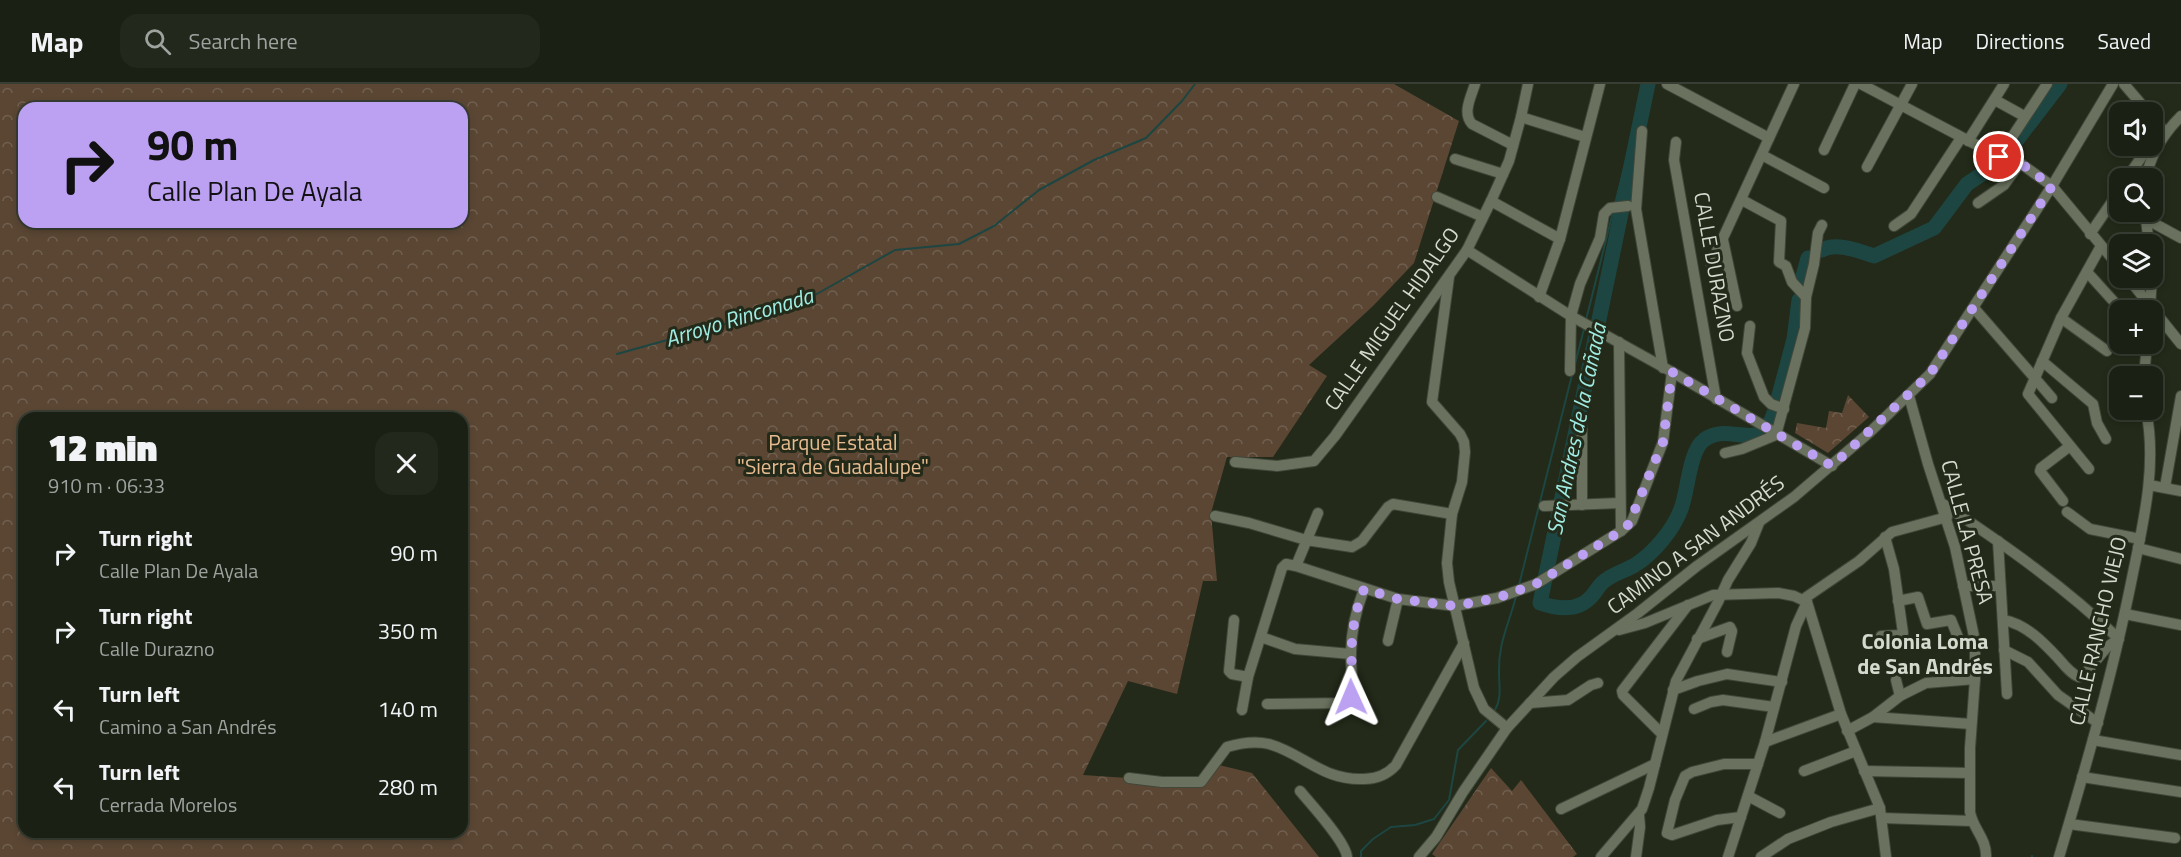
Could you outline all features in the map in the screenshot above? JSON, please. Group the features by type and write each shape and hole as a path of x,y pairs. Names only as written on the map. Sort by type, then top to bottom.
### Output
{"street":[{"path":"1475,84 1468,119 1473,124 1513,145"},
{"name":"CALLE MIGUEL HIDALGO","path":"1235,462 1277,466 1314,461 1335,436 1467,250 1503,174 1521,117 1528,84"},
{"path":"1539,297 1560,239 1600,84"},
{"path":"1667,84 1769,138"},
{"path":"1712,264 1794,84"},
{"path":"1824,150 1855,84"},
{"path":"1861,84 1965,140 2002,158 2020,163 2052,186 2109,255"},
{"path":"1867,167 1912,84"},
{"path":"1894,226 1911,214 1995,100 2004,84"},
{"path":"2002,158 2024,116 2047,84"},
{"name":"CAMINO A SAN ANDRÉS","path":"1419,857 1436,837 1463,792 1507,728 1554,677 1577,657 1697,566 1759,523 1832,466 1930,374 2052,186 2113,84"},
{"path":"2124,84 2139,102"},
{"path":"1995,100 2024,116"},
{"path":"2163,129 2181,116"},
{"path":"1521,117 1586,137"},
{"path":"1242,710 1248,677 1282,568 1291,565 1398,599 1455,606 1497,598 1536,584 1621,531 1632,520 1663,442 1668,370 1636,209 1642,131"},
{"name":"CALLE DURAZNO","path":"1676,142 1674,160 1716,399"},
{"path":"1762,156 1824,188"},
{"path":"1455,159 1503,174"},
{"path":"1978,203 2004,185 2020,163"},
{"path":"1437,197 1483,217"},
{"path":"1742,200 1781,221 1779,262 1786,266 1792,282 1806,297"},
{"path":"1491,201 1560,239"},
{"path":"1570,371 1571,316 1580,284 1600,238 1604,214 1610,208 1628,206"},
{"path":"2090,234 2109,206"},
{"path":"2157,222 2181,238"},
{"path":"1776,435 1805,328 1806,297 1815,264 1818,233 1822,225"},
{"path":"1723,240 1737,306"},
{"path":"2089,469 2028,396 2061,318 2101,246"},
{"path":"1467,250 1571,316 1832,466"},
{"path":"2087,272 2112,300"},
{"path":"1449,277 1432,402 1460,434 1466,452 1462,482 1452,514 1448,572 1474,688 1479,701 1491,716 1507,728"},
{"path":"2136,288 2145,300"},
{"path":"1974,308 2052,398"},
{"path":"2061,318 2107,351"},
{"path":"2163,323 2181,344"},
{"path":"1750,326 1748,353 1764,397 1771,404 1784,409"},
{"path":"1618,342 1621,531"},
{"path":"2042,361 2093,404 2097,423 2106,439"},
{"name":"CALLE LA PRESA","path":"1909,396 1928,464 1947,517 1975,641 1970,812 1972,821 1986,847 1986,857"},
{"path":"2165,488 2181,396"},
{"name":"CALLE RANCHO VIEJO","path":"2059,857 2098,723 2125,614 2149,485 2147,420"},
{"path":"1582,427 1582,505"},
{"path":"1725,453 1742,449 1776,435"},
{"path":"2063,501 2040,471 2070,446"},
{"path":"2149,485 2181,491"},
{"path":"1544,506 1620,503"},
{"path":"1215,516 1249,523 1306,540 1345,547 1359,544 1388,507 1393,504 1452,514"},
{"path":"1943,504 1998,541 2084,605 2119,639 2107,647 2079,678 2041,640 2015,623 2003,620"},
{"path":"2067,512 2090,529 2139,543 2181,560"},
{"path":"1291,565 1318,513"},
{"path":"1886,857 1881,813 1847,731 1805,598 1859,561 1892,532 1947,517"},
{"path":"1601,857 1639,815 1649,788 1673,690 1697,639 1759,523"},
{"path":"1881,636 1902,634 1894,569 1885,537"},
{"path":"1998,541 2007,694"},
{"path":"1963,586 2000,586"},
{"path":"1267,704 1345,704 1350,700 1352,693 1350,654 1356,612 1364,589"},
{"path":"1613,631 1645,623 1713,594 1778,593 1794,596 1807,602"},
{"path":"1898,601 1918,597 1926,624 1951,621 1960,642 1975,641"},
{"path":"1388,641 1398,599"},
{"path":"1728,857 1765,742 1796,626 1807,602"},
{"path":"1662,734 1622,692 1689,604"},
{"path":"2125,614 2181,625"},
{"path":"1234,620 1229,671 1232,674 1248,677"},
{"path":"1697,639 1730,627 1732,631 1727,652"},
{"path":"1261,637 1295,649 1350,654"},
{"path":"1129,778 1162,782 1201,782 1227,747 1259,743 1277,747 1319,770 1342,778 1371,779 1381,776 1396,765 1464,643"},
{"path":"2004,650 2028,662 2058,695 2098,723"},
{"path":"1673,690 1727,674 1782,682"},
{"path":"1847,731 1873,717 1900,696 1926,683 1975,679"},
{"path":"1896,680 1900,696"},
{"path":"1530,703 1568,700 1598,683"},
{"path":"1694,709 1723,700 1774,707"},
{"path":"1765,742 1841,714"},
{"path":"1873,717 1971,724"},
{"path":"2093,740 2181,754"},
{"path":"1804,771 1856,751"},
{"path":"1561,809 1655,764"},
{"path":"1741,817 1717,820 1672,835 1667,833 1675,800 1685,776 1724,764 1758,764"},
{"path":"1864,771 1970,773"},
{"path":"2082,777 2181,792"},
{"path":"1300,791 1340,840 1347,852 1347,857"},
{"path":"1748,796 1780,813"},
{"path":"1761,857 1788,839 1831,822 1881,813 1972,821"},
{"path":"1636,857 1640,828 1639,815"},
{"path":"2069,824 2175,838"}],"green space":[{"name":"Parque Estatal \"Sierra de Guadalupe\"","path":"0,84 1394,84 1459,121 1414,263 1373,306 1309,365 1327,376 1273,457 1227,457 1211,513 1217,581 1203,581 1177,694 1128,681 1083,775 1201,783 1219,765 1252,773 1319,857 0,857"},
{"path":"1848,395 1869,417 1828,453 1795,433 1797,423 1826,428 1829,411 1842,413"},
{"path":"1491,768 1512,791 1521,780 1577,854 1573,857 1436,857 1432,854"}],"waterway":[{"name":"Arroyo Rinconada","path":"617,354 757,315 815,295 895,250 959,244 994,226 1039,190 1094,160 1146,138 1195,84"},
{"path":"1615,204 1645,84"},
{"name":"San Andres de la Cañada","path":"1648,84 1540,603 1560,608 1580,605 1591,597 1606,580 1635,565 1656,548 1678,517 1695,453 1704,440 1718,434 1747,436 1761,434"},
{"name":"San Andres de la Cañada","path":"1822,250 1841,247 1874,256 1934,228 1967,184 2000,162 2060,84"},
{"path":"1586,320 1613,212"},
{"name":"San Andres de la Cañada","path":"1801,283 1808,258"},
{"name":"San Andres de la Cañada","path":"1778,399 1794,339 1799,300"},
{"path":"1575,364 1584,329"},
{"path":"1519,585 1572,375"},
{"name":"San Andres de la Cañada","path":"1770,423 1774,413"},
{"path":"1495,710 1499,696 1500,652 1516,596"},
{"path":"1361,857 1361,851 1373,839 1391,827 1415,825 1434,819 1449,800 1458,750 1486,721"}],"district":[{"name":"Colonia Loma de San Andrés","path":"1925,654"}],"route":[{"path":"1351,697 1352,636 1356,612 1364,589 1398,599 1455,606 1497,598 1536,584 1629,524 1665,436 1672,372 1832,466 1930,374 2052,186 2020,163 1999,157"}]}
